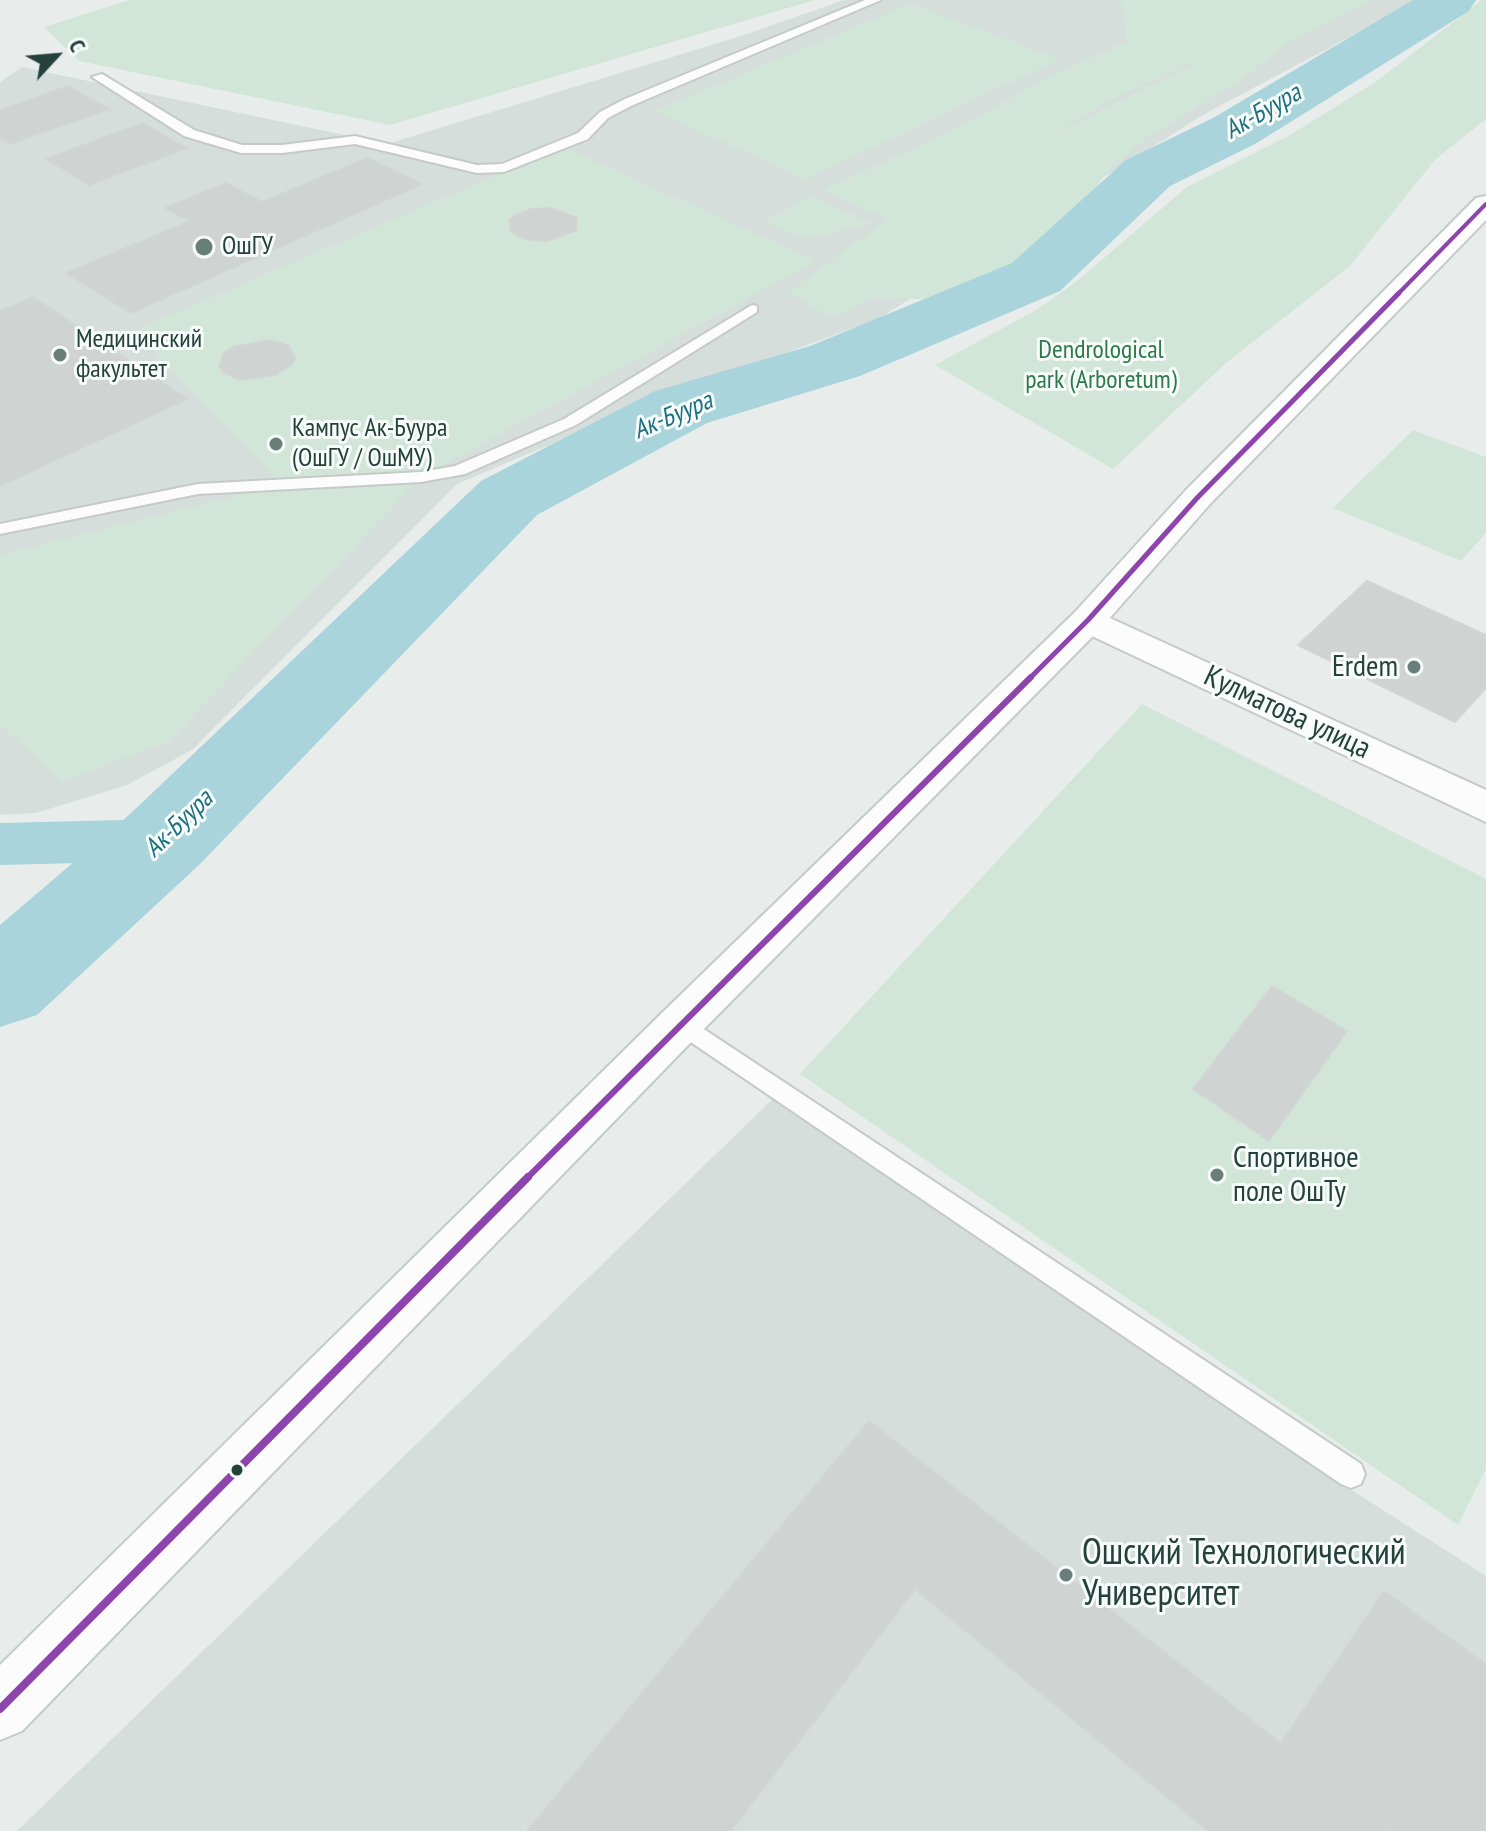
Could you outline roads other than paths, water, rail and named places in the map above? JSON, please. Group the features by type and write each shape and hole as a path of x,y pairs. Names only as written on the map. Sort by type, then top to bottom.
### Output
{"main road":[{"path":"0,1709 681,1023 1088,620 1198,497 1486,204"},
{"name":"Кулматова улица","path":"1088,620 1486,807"}],"lane":[{"path":"98,77 189,133 241,149 282,149 355,140 477,169 504,168 583,136 604,115 629,102 875,0"},
{"path":"0,529 198,489 421,477 459,470 570,422 752,309"},
{"path":"681,1023 1351,1474"}],"waterway":[{"name":"Ак-Буура","path":"0,986 164,840 509,498 681,407 835,361 1036,277 1148,173 1234,131 1450,0"},
{"path":"0,844 164,840"}],"place":[{"name":"ОшГУ","path":"204,247"},
{"name":"Медицинский факультет","path":"60,355"},
{"name":"Кампус Ак-Буура (ОшГУ / ОшМУ)","path":"276,444"},
{"name":"Erdem","path":"1414,667"},
{"name":"Спортивное поле ОшТу","path":"1217,1175"},
{"name":"Ошский Технологический Университет","path":"1066,1575"}],"park label":[{"name":"Dendrological park (Arboretum)","path":"1101,366"}]}
